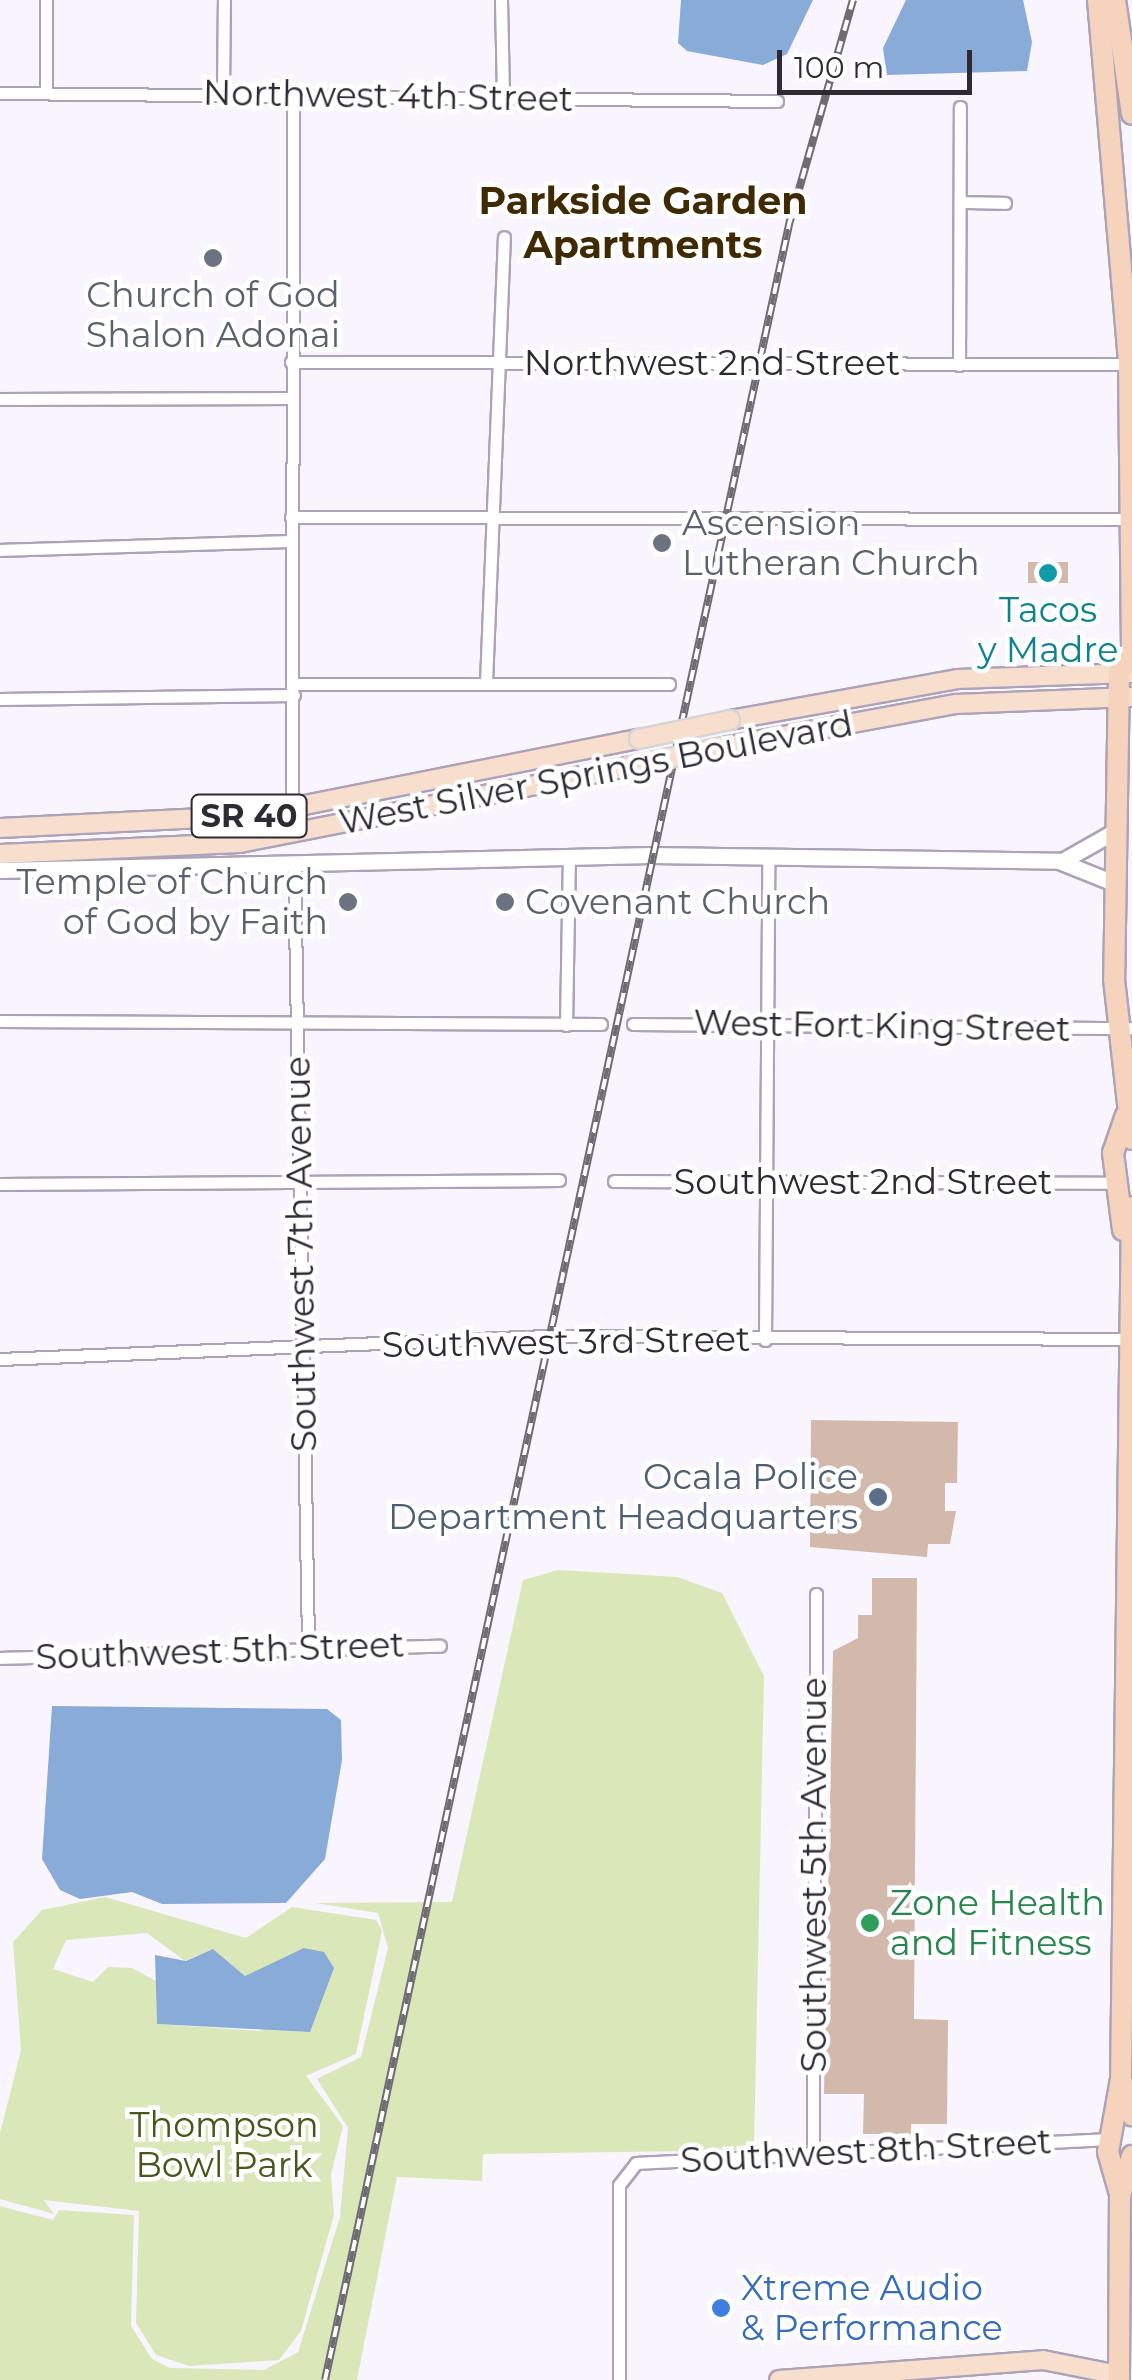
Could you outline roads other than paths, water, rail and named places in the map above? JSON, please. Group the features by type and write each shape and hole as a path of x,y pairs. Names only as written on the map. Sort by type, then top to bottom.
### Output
{"highway":[{"path":"1098,0 1131,358 1128,664 1114,883 1114,979 1129,1028"},
{"path":"1115,0 1132,114"},
{"path":"1119,2377 1120,2196 1108,2139 1121,2079 1127,1966 1128,1339 1125,1240 1112,1183 1126,1116 1132,1005"},
{"path":"1126,1116 1132,1139"},
{"path":"1125,1240 1132,1208"},
{"path":"1121,2079 1132,2116"},
{"path":"1120,2196 1132,2156"}],"main road":[{"name":"West Silver Springs Boulevard","path":"0,828 172,824 292,808 938,681 1128,664"},
{"name":"West Silver Springs Boulevard","path":"0,854 184,849 292,835 722,747 956,704 1125,697"},
{"path":"780,2380 1044,2360 1119,2377"},
{"path":"1092,2380 1119,2377"}],"street":[{"path":"46,0 46,91"},
{"path":"223,91 224,0"},
{"path":"501,0 503,98"},
{"name":"Northwest 4th Street","path":"0,92 223,91 293,96 777,101"},
{"path":"292,835 293,96"},
{"path":"959,365 960,107"},
{"path":"961,202 1005,203"},
{"path":"486,683 489,515 504,238"},
{"name":"Northwest 2nd Street","path":"291,362 959,365 1131,358"},
{"path":"0,399 290,398"},
{"path":"291,517 1129,519"},
{"path":"0,550 292,541"},
{"path":"0,699 486,683 668,684"},
{"path":"0,870 569,855 1059,861 1103,846 1115,831"},
{"path":"566,1025 569,855"},
{"path":"765,1340 768,857"},
{"path":"1059,861 1114,883"},
{"name":"Southwest 7th Avenue","path":"294,863 308,1645"},
{"path":"0,1022 601,1024"},
{"name":"West Fort King Street","path":"633,1024 1129,1028"},
{"path":"0,1184 560,1180"},
{"name":"Southwest 2nd Street","path":"614,1181 1112,1183"},
{"name":"Southwest 3rd Street","path":"0,1359 546,1336 1128,1339"},
{"name":"Southwest 5th Avenue","path":"812,2156 816,1594"},
{"name":"Southwest 5th Street","path":"0,1658 308,1645 440,1646"},
{"name":"Southwest 8th Street","path":"620,2380 626,2168 1108,2139"}],"water":[{"path":"681,0 813,0 787,54 763,65 687,51 678,43"},
{"path":"906,0 1023,0 1032,42 1027,71 887,75 883,48"},
{"path":"52,1706 327,1709 341,1720 342,1760 325,1859 286,1903 162,1904 132,1892 80,1899 60,1890 42,1859"},
{"path":"304,1948 324,1952 334,1968 310,2032 157,2024 155,1955 186,1961 213,1949 245,1976"}],"railway":[{"path":"325,2380 790,221 853,0"}],"place":[{"name":"Church of God Shalon Adonai","path":"213,258"},
{"name":"Ascension Lutheran Church","path":"662,543"},
{"name":"Tacos y Madre","path":"1048,573"},
{"name":"Temple of Church of God by Faith","path":"348,902"},
{"name":"Covenant Church","path":"505,902"},
{"name":"Ocala Police Department Headquarters","path":"878,1497"},
{"name":"Zone Health and Fitness","path":"870,1923"},
{"name":"Xtreme Audio & Performance","path":"721,2308"}],"district":[{"name":"Parkside Garden Apartments","path":"643,223"}],"park label":[{"name":"Thompson Bowl Park","path":"224,2145"}]}
